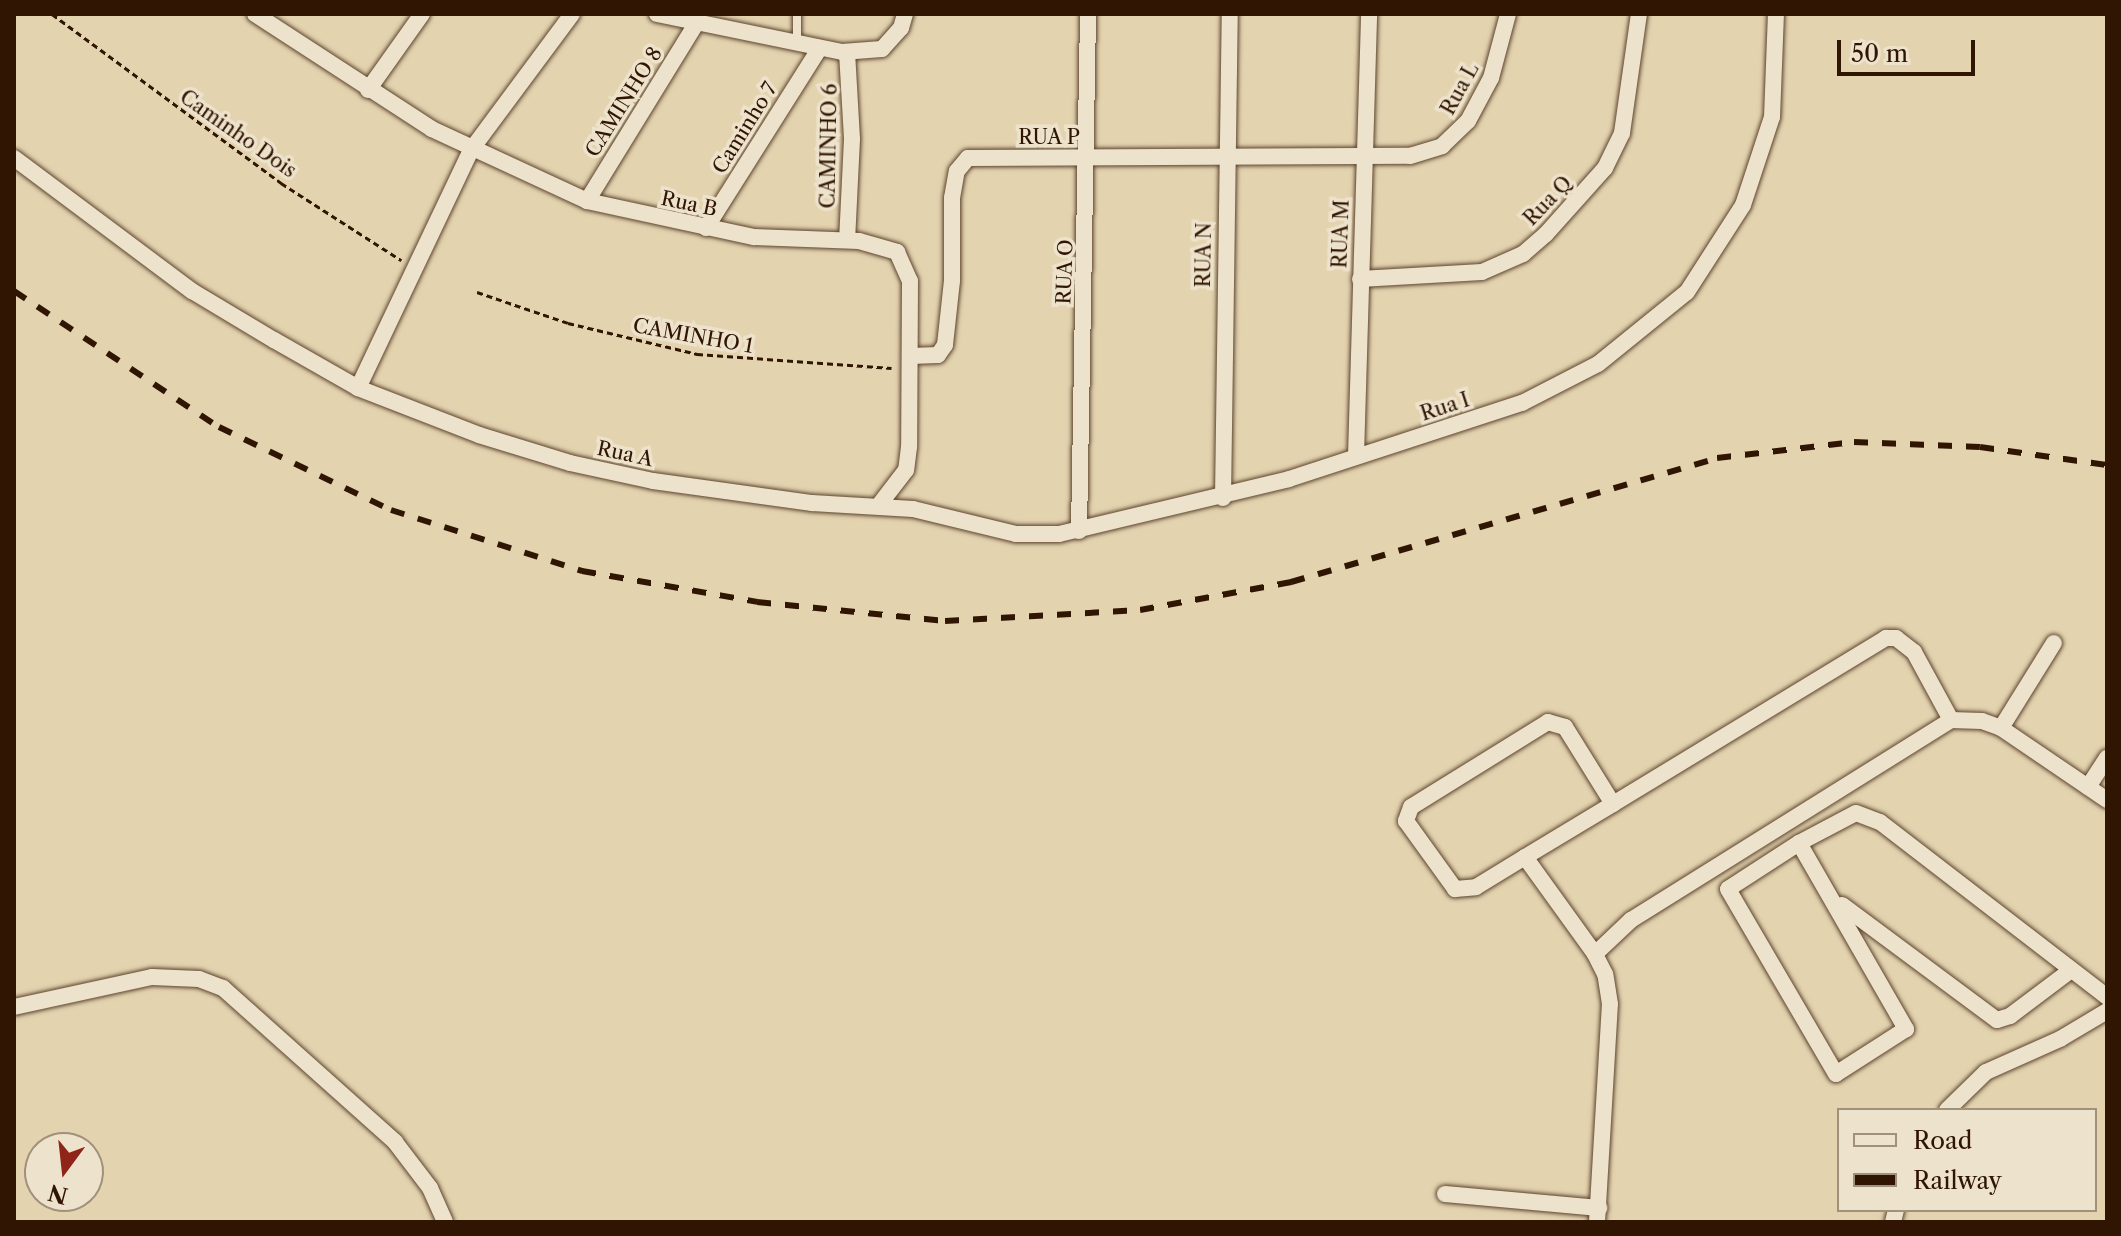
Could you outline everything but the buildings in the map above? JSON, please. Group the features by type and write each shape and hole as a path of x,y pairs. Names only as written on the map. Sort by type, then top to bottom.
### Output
{"street":[{"path":"368,90 422,14"},
{"path":"358,388 471,150 572,14"},
{"path":"657,14 797,45 847,52 882,49 892,40 905,14"},
{"name":"RUA O","path":"1079,531 1088,157 1088,14"},
{"name":"RUA N","path":"1223,498 1225,155 1230,14"},
{"name":"RUA M","path":"1356,456 1369,14"},
{"name":"Rua L","path":"1364,159 1410,156 1455,136 1491,78 1508,14"},
{"name":"Rua Q","path":"1360,279 1482,272 1523,254 1546,234 1605,168 1622,133 1631,100 1639,14"},
{"name":"Rua I","path":"887,506 1016,534 1079,531 1223,498 1566,385 1632,340 1687,292 1743,205 1763,152 1772,117 1776,14"},
{"name":"Rua B","path":"259,15 368,90 471,150 587,201 754,237 883,244 906,265 911,363 906,470 887,506"},
{"name":"CAMINHO 8","path":"587,201 696,24"},
{"name":"Caminho 7","path":"706,228 819,49"},
{"name":"CAMINHO 6","path":"847,52 852,139 847,240"},
{"name":"RUA P","path":"911,363 938,355 945,345 952,281 952,198 960,164 975,156 1225,155 1364,159"},
{"name":"Rua A","path":"14,158 192,291 358,388 570,463 812,503 887,506"},
{"path":"1613,804 1557,721 1548,722 1408,811 1406,821 1455,889 1476,887 1525,857 1613,804 1886,638 1896,638 1914,652 1951,720"},
{"path":"2001,728 2054,643"},
{"path":"1595,954 1631,920 1951,720 1982,721 2001,728 2107,800"},
{"path":"2088,787 2107,758"},
{"path":"1799,843 1834,899 1906,1029 1839,1075 1728,892 1733,884 1799,843 1856,813 1867,814 2107,997"},
{"path":"1445,1194 1598,1215 1610,1004 1605,974 1595,954 1525,857"},
{"path":"1834,899 1997,1020 2010,1016 2070,971"},
{"path":"14,1007 152,977 199,979 223,988 395,1142 430,1188 445,1222"},
{"path":"1949,1108 1986,1072 2060,1039 2107,1011"}],"lane":[{"path":"797,14 797,45"}],"path":[{"name":"Caminho Dois","path":"52,14 281,183 415,268"},
{"name":"CAMINHO 1","path":"477,292 568,323 697,354 911,363"}],"railway":[{"path":"14,291 219,427 391,510 582,571 757,602 945,621 1140,610 1291,582 1717,458 1854,442 1980,447 2107,465"}]}
